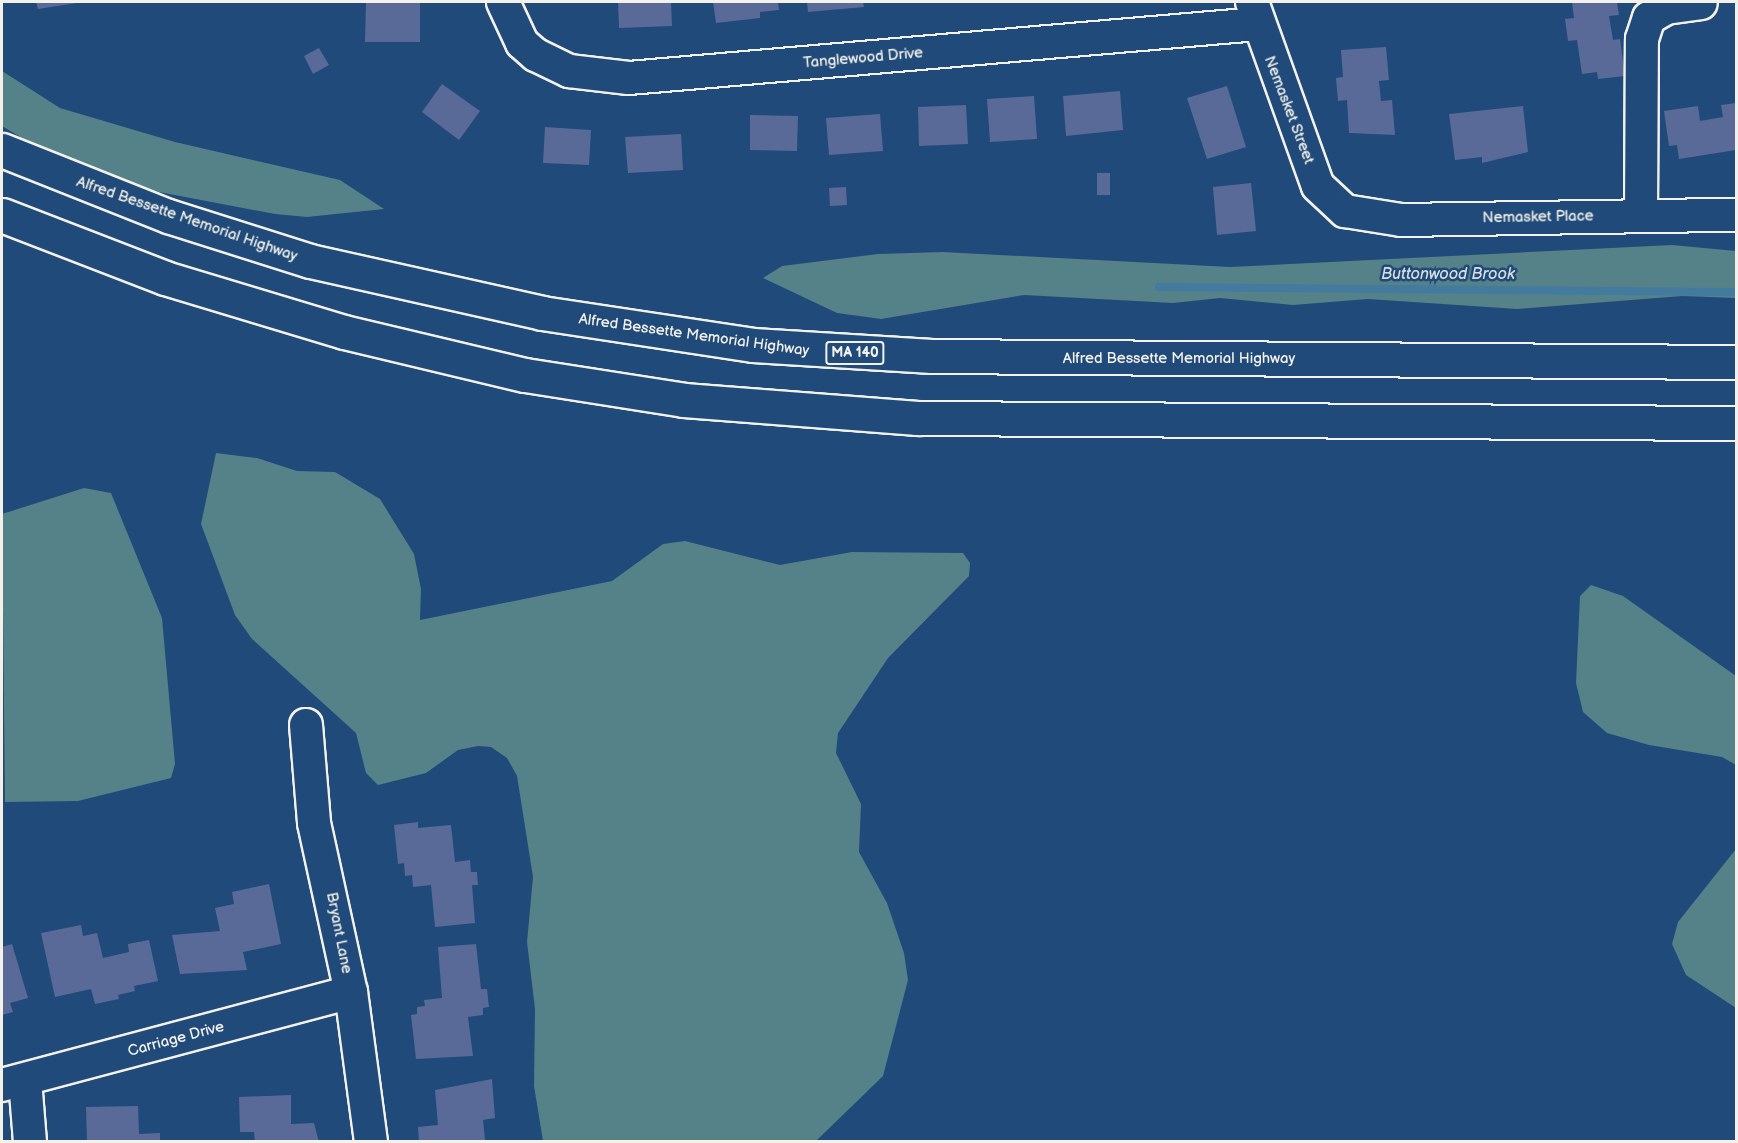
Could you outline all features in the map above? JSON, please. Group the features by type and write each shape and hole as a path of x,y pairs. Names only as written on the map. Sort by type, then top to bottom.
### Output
{"highway":[{"name":"Alfred Bessette Memorial Highway","path":"2,150 168,216 339,269 542,313 753,345 943,357 1737,362"},
{"path":"2,215 165,278 344,332 525,375 684,400 917,418 1737,423"}],"street":[{"name":"Tanglewood Drive","path":"503,2 522,43 536,55 569,72 618,78 682,77 1255,13"},
{"path":"1641,216 1642,39 1649,18 1657,13 1701,3"},
{"name":"Nemasket Street","path":"1255,13 1318,186 1341,209"},
{"name":"Nemasket Place","path":"1341,209 1370,218 1401,220 1737,215"},
{"name":"Bryant Lane","path":"306,725 314,823 351,992 371,1142"},
{"name":"Carriage Drive","path":"13,1083 351,992"},
{"path":"13,1083 30,1142"}],"green space":[{"path":"2,71 60,108 175,142 340,180 384,209 307,217 275,214 159,192 113,177 40,149 2,126"},
{"path":"1672,245 1736,251 1736,298 1682,296 1517,309 1368,299 1293,305 1220,298 1173,303 1024,295 881,319 837,313 763,278 782,266 878,254 943,252 1230,267"},
{"path":"216,453 257,458 297,471 335,472 380,499 414,554 421,589 420,620 612,581 663,544 685,541 780,565 852,552 963,553 970,563 969,576 888,658 838,733 836,753 861,804 859,852 887,903 904,953 908,980 883,1076 816,1141 543,1141 534,1086 535,1009 527,942 533,877 517,776 507,758 491,747 478,746 458,750 426,773 378,785 366,773 356,733 252,639 235,615 201,524"},
{"path":"84,488 111,493 162,618 175,764 171,778 78,801 5,802 2,514"},
{"path":"1591,585 1623,596 1736,676 1736,765 1722,757 1649,745 1607,733 1583,712 1576,683 1580,596"},
{"path":"1736,849 1736,1008 1686,975 1672,944 1678,922"}],"building":[{"path":"36,2 77,2 77,3 38,9"},
{"path":"366,2 420,2 420,42 365,42"},
{"path":"618,2 671,2 672,26 619,28"},
{"path":"713,2 778,2 779,10 760,12 760,18 716,23"},
{"path":"807,2 863,2 864,7 808,12"},
{"path":"1572,2 1617,2 1619,15 1609,16 1613,40 1620,39 1625,76 1598,79 1597,72 1582,74 1577,40 1568,41 1565,19 1574,18"},
{"path":"1386,47 1389,80 1379,81 1381,101 1392,100 1395,135 1349,133 1347,100 1338,101 1336,78 1343,77 1341,50"},
{"path":"319,48 329,65 313,74 304,56"},
{"path":"442,84 480,111 459,140 422,112"},
{"path":"1227,86 1246,147 1207,159 1187,98"},
{"path":"1120,91 1123,130 1066,136 1063,96"},
{"path":"1034,96 1037,139 990,142 987,99"},
{"path":"1736,103 1736,150 1679,159 1677,145 1669,146 1664,111 1698,106 1700,121 1723,117 1721,105"},
{"path":"966,105 968,144 919,146 918,107"},
{"path":"1523,106 1528,152 1482,163 1482,157 1455,160 1449,114"},
{"path":"880,114 883,151 829,155 826,118"},
{"path":"750,115 798,116 797,151 750,150"},
{"path":"545,127 591,130 589,165 543,163"},
{"path":"681,134 683,170 628,173 625,137"},
{"path":"1097,173 1110,173 1110,195 1097,195"},
{"path":"1251,183 1256,231 1217,235 1213,187"},
{"path":"846,187 847,205 830,206 829,188"},
{"path":"418,822 418,828 451,825 455,862 470,860 471,872 477,872 478,885 472,885 475,923 435,927 431,885 413,887 412,875 405,876 404,863 398,864 394,825"},
{"path":"269,884 281,944 243,952 247,970 180,974 172,935 220,931 215,908 234,904 232,892"},
{"path":"81,925 83,936 97,933 103,958 129,952 128,944 149,940 158,981 134,986 135,991 118,995 119,999 95,1004 91,989 55,997 41,933"},
{"path":"12,944 28,998 10,1003 13,1012 2,1015 2,947"},
{"path":"476,944 481,989 487,989 489,1007 483,1008 483,1015 468,1017 473,1056 416,1059 411,1015 417,1014 417,1007 425,1006 424,1000 442,998 438,947"},
{"path":"492,1079 495,1118 483,1120 485,1140 419,1142 418,1127 438,1125 435,1090"},
{"path":"291,1095 291,1124 314,1123 319,1142 255,1142 254,1132 240,1132 239,1097"},
{"path":"138,1106 139,1134 160,1133 160,1142 87,1142 86,1107"}],"waterway":[{"name":"Buttonwood Brook","path":"1159,287 1736,292"}]}
